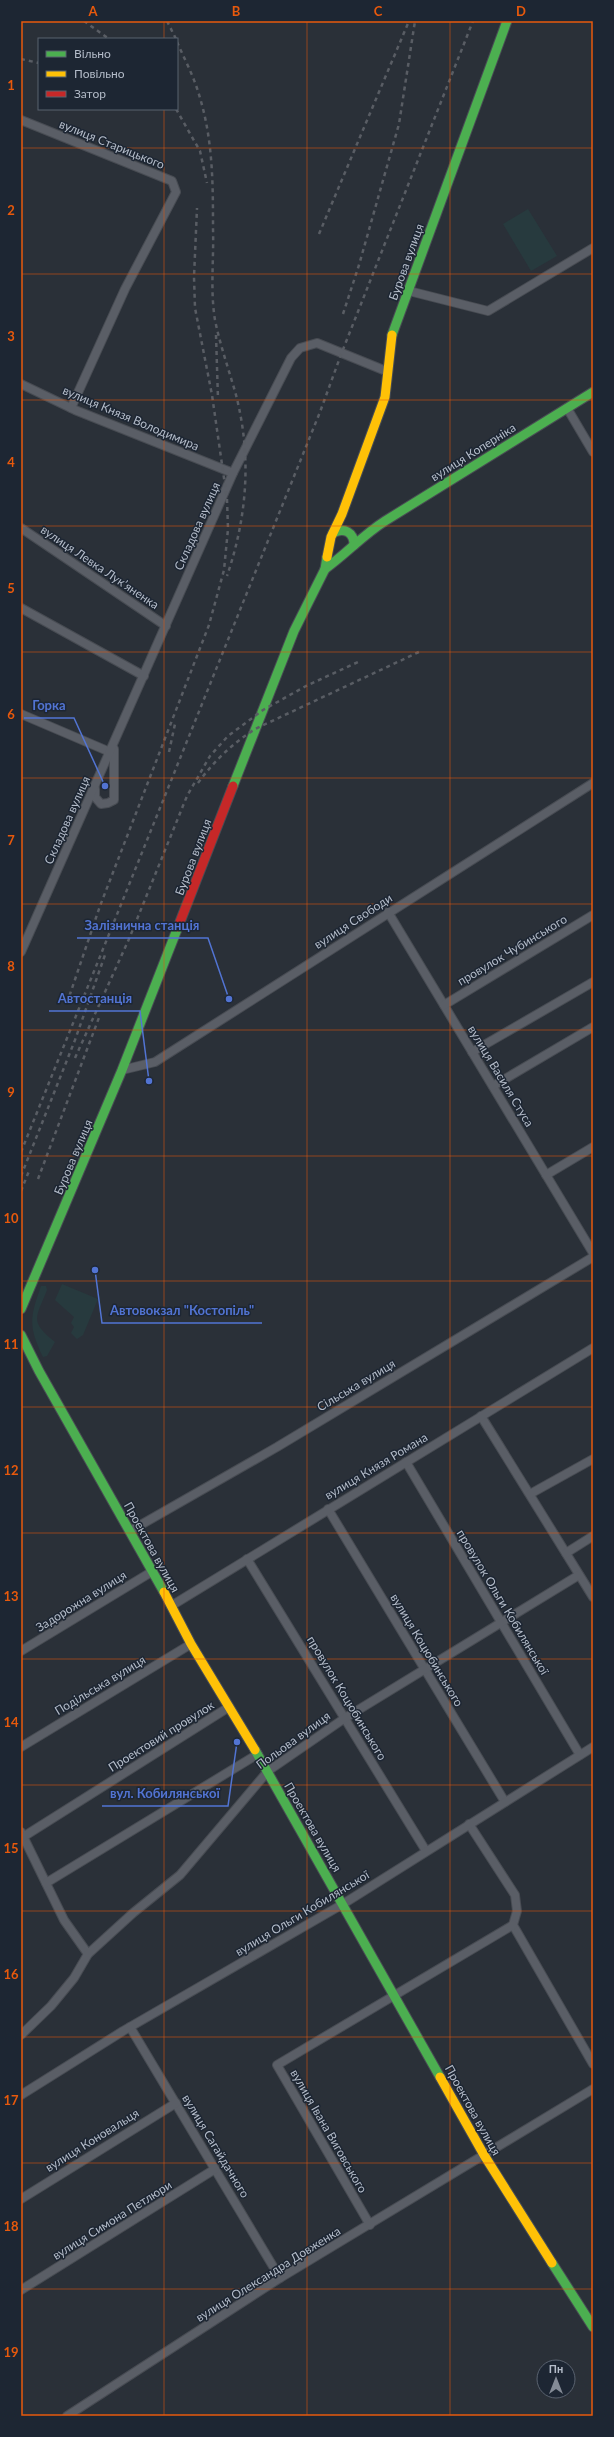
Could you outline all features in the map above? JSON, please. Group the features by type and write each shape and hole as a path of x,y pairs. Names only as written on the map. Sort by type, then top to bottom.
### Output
{"main road":[{"name":"Бурова вулиця","path":"21,1309 122,1070 294,631 325,569 332,537 342,514 385,397 386,371 390,340 507,21"},
{"name":"вулиця Коперніка","path":"354,545 367,533 593,392"},
{"path":"325,569 354,545 342,514"},
{"path":"346,553 335,551 332,537 341,530 367,533"},
{"name":"Проектова вулиця","path":"21,1335 39,1371 153,1571 191,1644 268,1771 484,2155 593,2327"}],"street":[{"name":"вулиця Старицького","path":"21,120 172,181 176,192 125,289 71,408"},
{"path":"409,291 488,311 593,248"},
{"name":"Складова вулиця","path":"21,952 98,781 232,473 292,358 300,348 317,343 386,371"},
{"name":"вулиця Князя Володимира","path":"21,384 71,408 232,473"},
{"path":"567,408 593,452"},
{"name":"вулиця Левка Лукʼяненка","path":"21,528 166,626"},
{"path":"21,608 144,676"},
{"path":"21,714 112,748 115,793 114,800 108,803 96,801 95,792 98,781"},
{"name":"вулиця Свободи","path":"122,1070 155,1062 388,912 593,783"},
{"name":"вулиця Василя Стуса","path":"388,912 593,1253"},
{"name":"провулок Чубинського","path":"444,1005 593,915"},
{"path":"472,1052 593,982"},
{"path":"493,1086 593,1027"},
{"path":"546,1175 593,1147"},
{"name":"Сільська вулиця","path":"130,1531 277,1447 593,1256"},
{"name":"вулиця Князя Романа","path":"171,1606 247,1558 593,1348"},
{"path":"481,1416 593,1597"},
{"path":"530,1494 593,1459"},
{"name":"провулок Ольги Кобилянської","path":"406,1462 580,1755"},
{"name":"вулиця Коцюбинського","path":"328,1510 505,1802"},
{"path":"566,1553 593,1536"},
{"name":"провулок Коцюбинського","path":"247,1558 426,1851"},
{"name":"Задорожна вулиця","path":"21,1652 153,1571"},
{"name":"Польова вулиця","path":"21,2035 56,2001 74,1978 88,1954 133,1913 180,1875 268,1771 345,1718 580,1575"},
{"name":"Подільська вулиця","path":"21,1747 191,1644"},
{"name":"Проектовий провулок","path":"22,1834 230,1707"},
{"name":"вулиця Ольги Кобилянської","path":"21,2096 130,2027 343,1904 593,1747"},
{"path":"46,1882 258,1754"},
{"path":"394,1994 513,1925 517,1911 516,1896 469,1824"},
{"path":"22,1834 64,1920 88,1954"},
{"path":"513,1925 593,2064"},
{"name":"вулиця Івана Виговського","path":"370,2225 277,2065 394,1994"},
{"name":"вулиця Сагайдачного","path":"130,2027 280,2278"},
{"name":"вулиця Олександра Довженка","path":"67,2416 280,2278 593,2089"},
{"name":"вулиця Коновальця","path":"21,2198 176,2102"},
{"name":"вулиця Симона Петлюри","path":"21,2290 215,2169"}],"green space":[{"path":"528,209 557,256 531,271 503,224"},
{"path":"62,1284 98,1299 83,1335 77,1339 71,1333 74,1327 71,1323 74,1317 55,1300"},
{"path":"41,1286 46,1286 47,1290 38,1313 38,1324 41,1329 55,1342 47,1356 43,1357 35,1337 32,1322"}],"railway":[{"path":"84,21 108,38"},
{"path":"167,21 176,38"},
{"path":"319,234 409,21"},
{"path":"343,314 359,265 399,124 415,21"},
{"path":"21,1152 320,412 342,352 473,21"},
{"path":"178,44 198,91 208,130 212,180 212,286 215,320 219,339 236,395 244,441 245,487 243,509 234,554 227,576"},
{"path":"21,59 38,63"},
{"path":"177,110 200,151 207,183"},
{"path":"67,1003 100,906 209,625 224,570 228,529 227,499 212,395 195,308 194,277 197,208"},
{"path":"216,335 218,399"},
{"path":"198,783 210,767 224,753 255,729 421,651"},
{"path":"75,1058 129,939 187,796 210,756 228,736 263,710 306,686 358,662"},
{"path":"169,752 175,724"},
{"path":"21,1176 75,1040 105,955"},
{"path":"38,1179 100,1015"},
{"path":"21,1191 29,1171"}],"traffic: fast":[{"path":"392,335 507,21"},
{"path":"325,569 369,532 385,521 593,392"},
{"path":"333,533 337,531 348,532 354,541 354,545"},
{"path":"233,786 294,631 325,569 327,557"},
{"path":"21,1309 122,1070 178,927"},
{"path":"21,1335 39,1371 164,1592"},
{"path":"255,1750 440,2077"},
{"path":"552,2263 593,2327"}],"traffic: slow":[{"path":"327,557 331,537 342,514 385,397 392,335"},
{"path":"164,1592 191,1644 255,1750"},
{"path":"440,2077 484,2155 552,2263"}],"traffic: jam":[{"path":"178,927 233,786"}],"place":[{"name":"Горка","path":"105,786"},
{"name":"Залізнична станція","path":"229,999"},
{"name":"Автостанція","path":"149,1081"},
{"name":"Автовокзал \"Костопіль\"","path":"95,1270"},
{"name":"вул. Кобилянської","path":"237,1742"}]}
